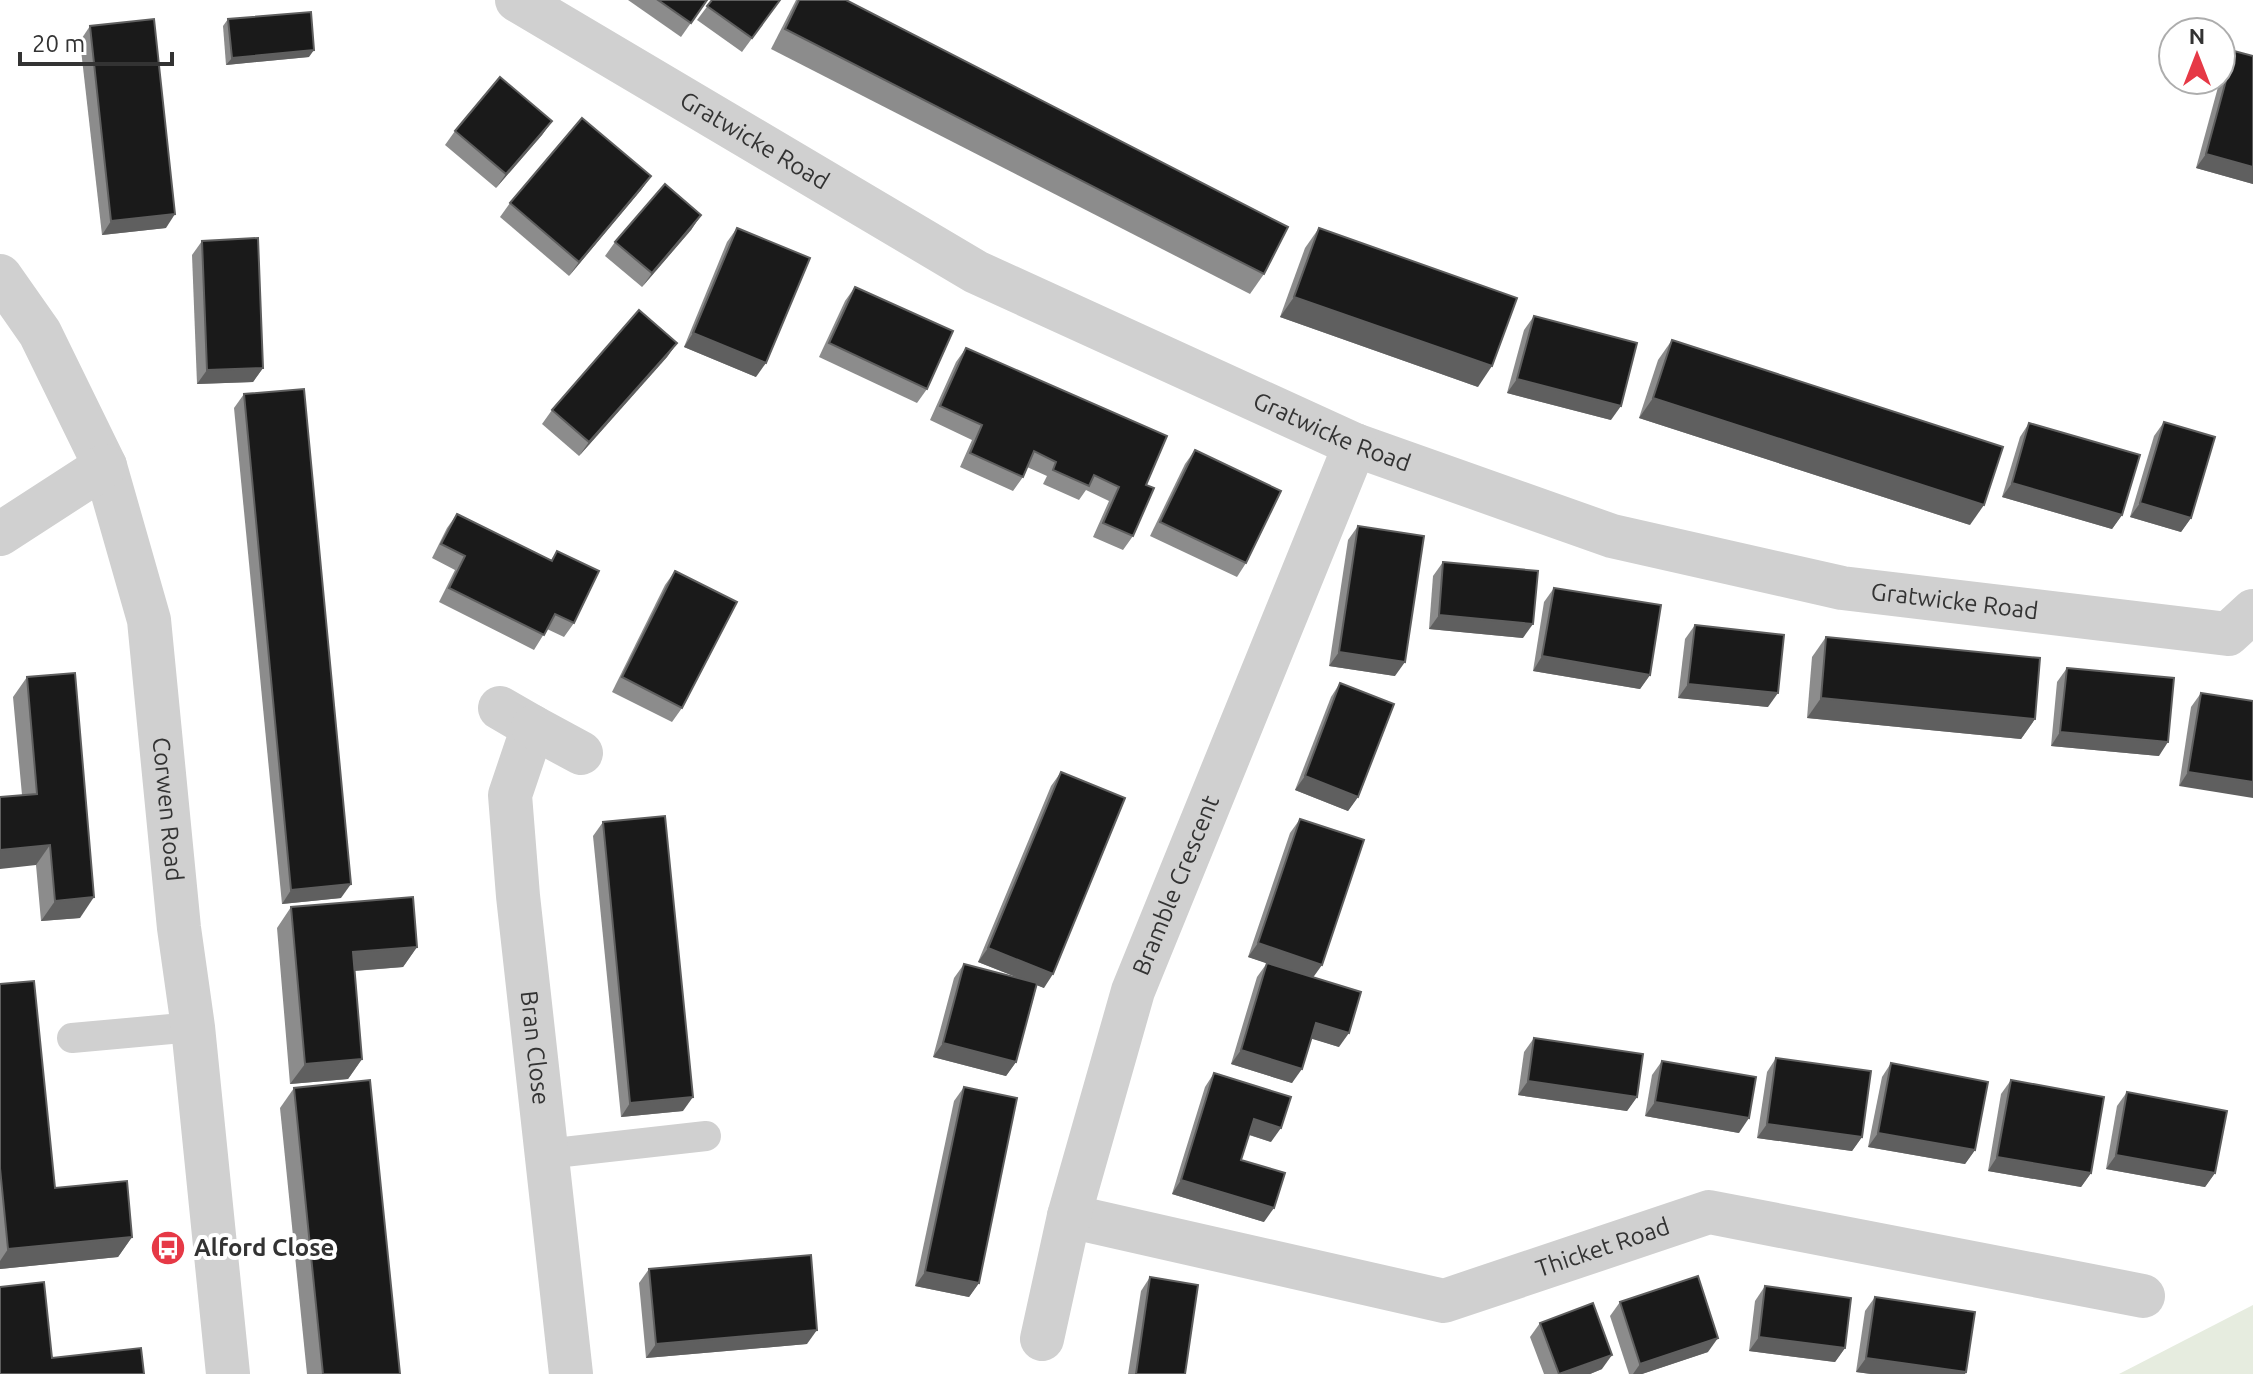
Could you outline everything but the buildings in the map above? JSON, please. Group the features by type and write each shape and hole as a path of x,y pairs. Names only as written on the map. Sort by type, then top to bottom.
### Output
{"street":[{"name":"Gratwicke Road","path":"517,0 976,272 1355,445 1612,536 1842,588 2241,622"},
{"name":"Corwen Road","path":"0,276 40,333 105,466 149,620 228,1374"},
{"name":"Bramble Crescent","path":"1042,1339 1069,1216 1133,991 1355,445"},
{"path":"0,534 105,466"},
{"name":"Bran Close","path":"571,1374 518,896 510,795 517,718 581,753"},
{"name":"Thicket Road","path":"1069,1216 1444,1301 1709,1212 2143,1296"}],"lane":[{"path":"72,1038 193,1027"},
{"path":"546,1154 706,1136"}],"shaded area":[{"path":"2253,1305 2253,1374 2119,1374"}],"place":[{"name":"Alford Close","path":"168,1248"}]}
